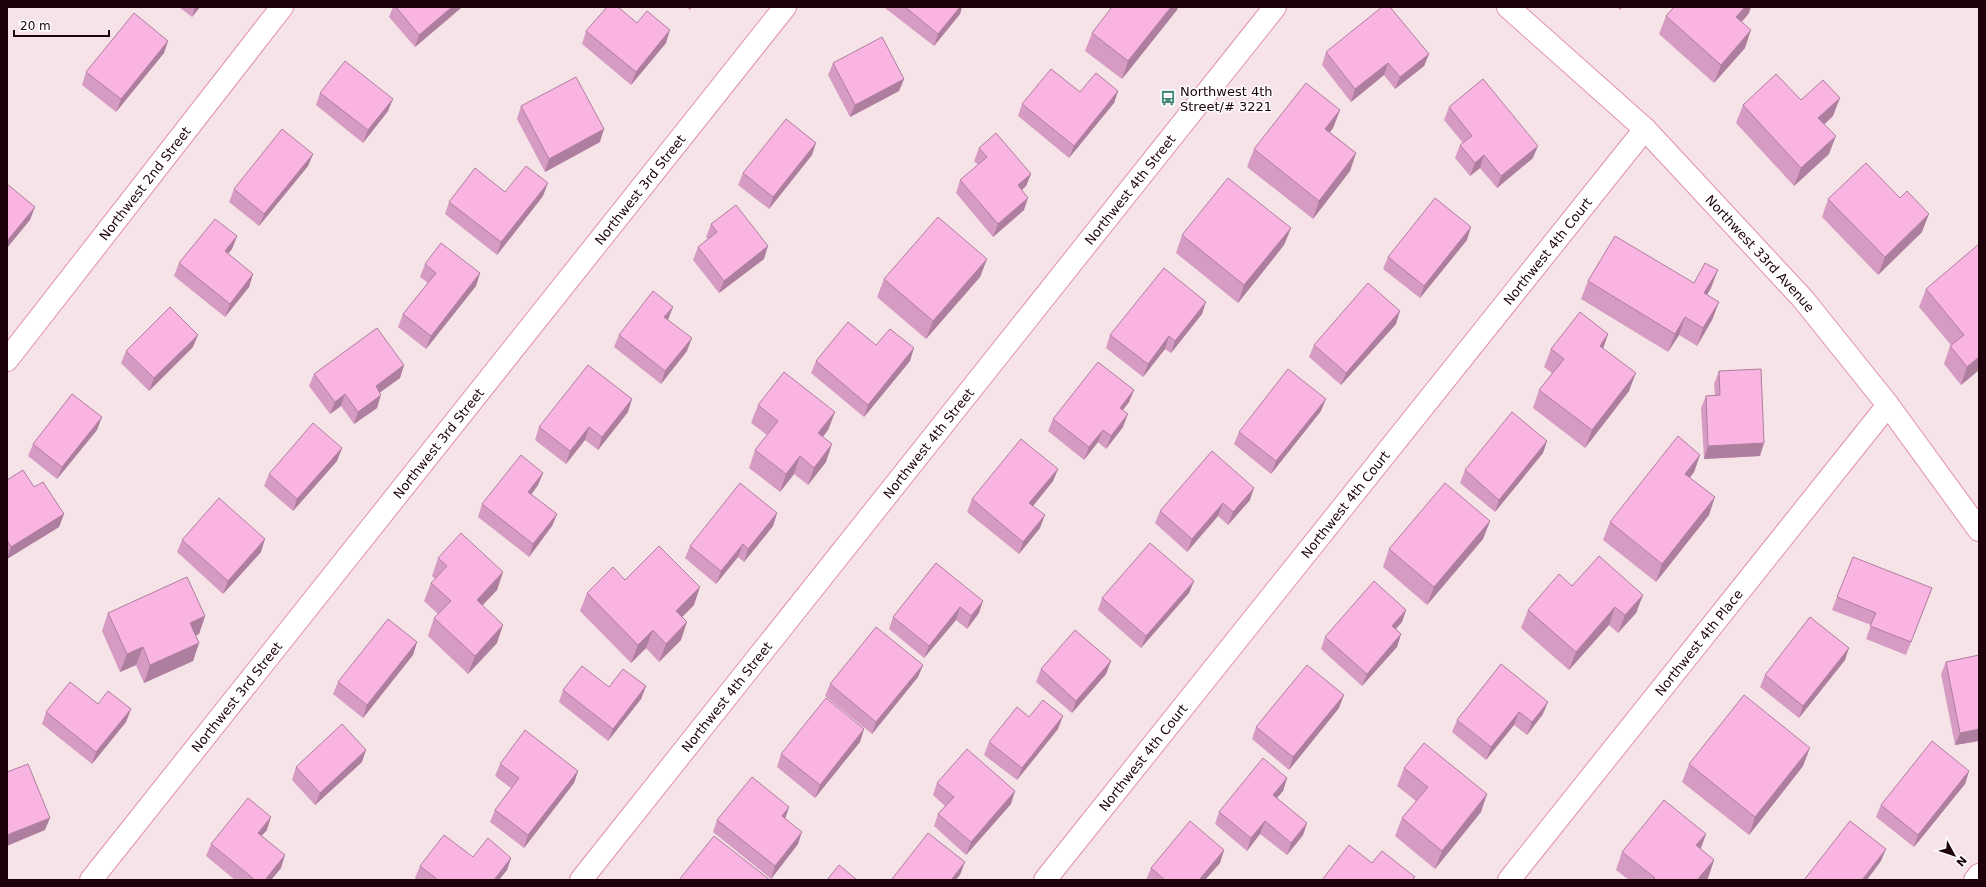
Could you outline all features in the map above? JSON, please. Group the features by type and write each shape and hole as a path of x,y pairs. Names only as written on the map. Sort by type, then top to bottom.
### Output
{"street":[{"name":"Northwest 2nd Street","path":"7,360 282,7"},
{"name":"Northwest 3rd Street","path":"91,880 785,7"},
{"name":"Northwest 4th Street","path":"581,880 1275,7"},
{"name":"Northwest 33rd Avenue","path":"1508,7 1645,129 1803,299 1888,405 1979,530"},
{"name":"Northwest 4th Court","path":"1045,880 1645,129"},
{"name":"Northwest 4th Place","path":"1510,880 1888,405"},
{"path":"1975,880 1979,875"}],"building":[{"path":"396,7 452,7 419,35"},
{"path":"607,7 618,7 637,23 647,11 670,30 636,72 586,31"},
{"path":"905,7 960,7 938,34"},
{"path":"1112,7 1171,7 1128,61 1092,33"},
{"path":"1382,7 1390,7 1429,54 1400,77 1388,63 1355,89 1326,52"},
{"path":"1674,7 1745,7 1736,17 1751,30 1721,65 1666,16"},
{"path":"134,13 168,41 121,99 86,72"},
{"path":"882,37 904,79 855,105 833,63"},
{"path":"345,61 393,99 368,130 320,93"},
{"path":"1051,69 1080,92 1096,73 1118,91 1074,146 1022,104"},
{"path":"1776,74 1801,100 1823,80 1840,98 1818,118 1836,136 1801,168 1743,105"},
{"path":"576,77 604,129 549,159 521,106"},
{"path":"1483,79 1538,146 1501,176 1484,155 1475,163 1460,145 1472,136 1449,107"},
{"path":"1306,83 1340,110 1325,129 1356,153 1319,201 1254,149"},
{"path":"786,119 816,143 773,197 743,173"},
{"path":"282,129 313,154 264,214 234,189"},
{"path":"996,133 1031,174 1018,185 1028,198 998,224 960,180 987,157 979,148"},
{"path":"1866,163 1900,198 1907,191 1929,214 1885,257 1828,199"},
{"path":"526,166 548,183 501,242 449,202 475,168 505,192"},
{"path":"1228,178 1291,228 1244,285 1182,235"},
{"path":"7,184 35,207 7,241"},
{"path":"1435,198 1471,227 1424,286 1388,257"},
{"path":"736,205 768,246 724,281 698,247 717,232 711,224"},
{"path":"938,217 987,259 933,321 884,279"},
{"path":"215,219 237,236 225,251 253,274 230,304 179,263"},
{"path":"1615,236 1694,283 1705,263 1718,270 1704,293 1719,302 1703,328 1685,317 1675,334 1588,281"},
{"path":"441,243 480,273 431,336 403,314 436,273 425,264"},
{"path":"1979,244 1979,357 1967,367 1950,346 1964,335 1926,289"},
{"path":"1164,268 1206,302 1175,341 1169,336 1148,364 1110,335"},
{"path":"1368,283 1400,311 1346,373 1314,345"},
{"path":"653,291 673,307 664,317 692,338 665,371 619,335"},
{"path":"170,307 198,335 154,378 126,351"},
{"path":"1580,312 1608,334 1600,346 1636,373 1592,430 1539,390 1564,359 1551,349"},
{"path":"848,322 876,345 890,329 914,348 868,405 816,361"},
{"path":"377,328 404,365 376,386 381,395 358,412 345,394 335,402 314,374"},
{"path":"1098,362 1134,390 1120,408 1128,414 1111,436 1103,430 1089,447 1053,419"},
{"path":"588,365 632,399 602,437 589,427 570,451 539,427"},
{"path":"1288,369 1326,399 1276,461 1239,432"},
{"path":"1761,369 1764,443 1708,446 1706,396 1720,395 1719,371"},
{"path":"784,372 835,412 818,433 832,444 814,468 800,456 786,474 755,450 778,421 758,405"},
{"path":"72,394 102,417 62,467 33,444"},
{"path":"1512,412 1547,441 1499,500 1465,470"},
{"path":"313,423 342,448 297,499 269,474"},
{"path":"1678,436 1700,455 1685,474 1715,497 1662,564 1610,522"},
{"path":"1021,439 1058,469 1029,503 1045,515 1023,542 972,499"},
{"path":"1212,451 1254,488 1233,512 1223,503 1192,539 1160,511"},
{"path":"521,455 543,473 528,492 557,514 533,544 482,504"},
{"path":"23,470 34,487 43,482 64,514 11,547 7,540 7,480"},
{"path":"740,483 777,513 748,549 743,544 721,571 690,546"},
{"path":"1445,483 1490,521 1434,587 1389,549"},
{"path":"219,498 265,539 228,581 182,540"},
{"path":"461,533 503,572 477,600 503,625 475,656 434,618 451,601 431,583 447,566 438,558"},
{"path":"1150,543 1194,581 1146,636 1102,598"},
{"path":"659,546 700,587 676,611 687,622 666,644 653,630 638,645 587,593 613,567 625,580"},
{"path":"1599,556 1643,595 1625,615 1615,607 1576,652 1528,610 1559,574 1572,586"},
{"path":"1853,557 1932,588 1911,642 1870,626 1876,613 1837,597"},
{"path":"936,563 983,601 971,616 960,607 929,646 893,617"},
{"path":"187,577 205,616 190,623 199,643 150,665 143,647 127,654 108,613"},
{"path":"1374,581 1406,610 1392,626 1401,634 1367,674 1325,637"},
{"path":"1810,617 1849,648 1803,706 1765,675"},
{"path":"388,619 417,642 367,705 338,682"},
{"path":"876,627 923,665 876,722 830,684"},
{"path":"1075,630 1111,661 1076,701 1041,669"},
{"path":"1979,655 1979,729 1960,733 1946,662"},
{"path":"1501,664 1548,702 1532,722 1519,712 1491,747 1457,720"},
{"path":"1307,665 1344,695 1293,757 1256,727"},
{"path":"582,666 609,687 623,669 646,686 613,729 563,690"},
{"path":"70,682 98,704 108,691 131,709 96,752 46,712"},
{"path":"1744,695 1810,748 1755,817 1689,764"},
{"path":"826,698 864,729 820,785 781,754"},
{"path":"1043,700 1063,716 1022,768 989,742 1017,707 1029,717"},
{"path":"342,724 366,750 320,793 296,767"},
{"path":"525,730 578,771 528,835 495,810 519,778 500,764"},
{"path":"1932,741 1969,771 1918,835 1881,805"},
{"path":"1424,743 1487,794 1442,851 1402,818 1428,787 1404,768"},
{"path":"967,749 1015,791 971,842 938,814 954,797 937,783"},
{"path":"1263,758 1287,778 1273,795 1307,823 1291,843 1265,821 1251,838 1219,812"},
{"path":"28,764 50,818 7,835 7,772"},
{"path":"752,777 789,807 782,816 802,832 775,866 717,820"},
{"path":"248,798 271,817 258,833 285,855 265,880 255,880 211,844"},
{"path":"1664,800 1706,834 1696,845 1714,860 1697,880 1653,880 1655,878 1622,852"},
{"path":"1190,821 1224,850 1199,880 1165,880 1151,868"},
{"path":"1850,821 1886,849 1862,880 1804,880"},
{"path":"928,833 965,862 951,880 893,880 892,879"},
{"path":"444,835 473,857 488,838 511,858 494,880 438,880 420,866"},
{"path":"714,836 770,880 679,880"},
{"path":"1349,845 1372,863 1382,851 1415,877 1412,880 1322,880"},
{"path":"839,865 857,880 827,880"}],"place":[{"name":"Northwest 4th Street/# 3221","path":"1168,98"}]}
